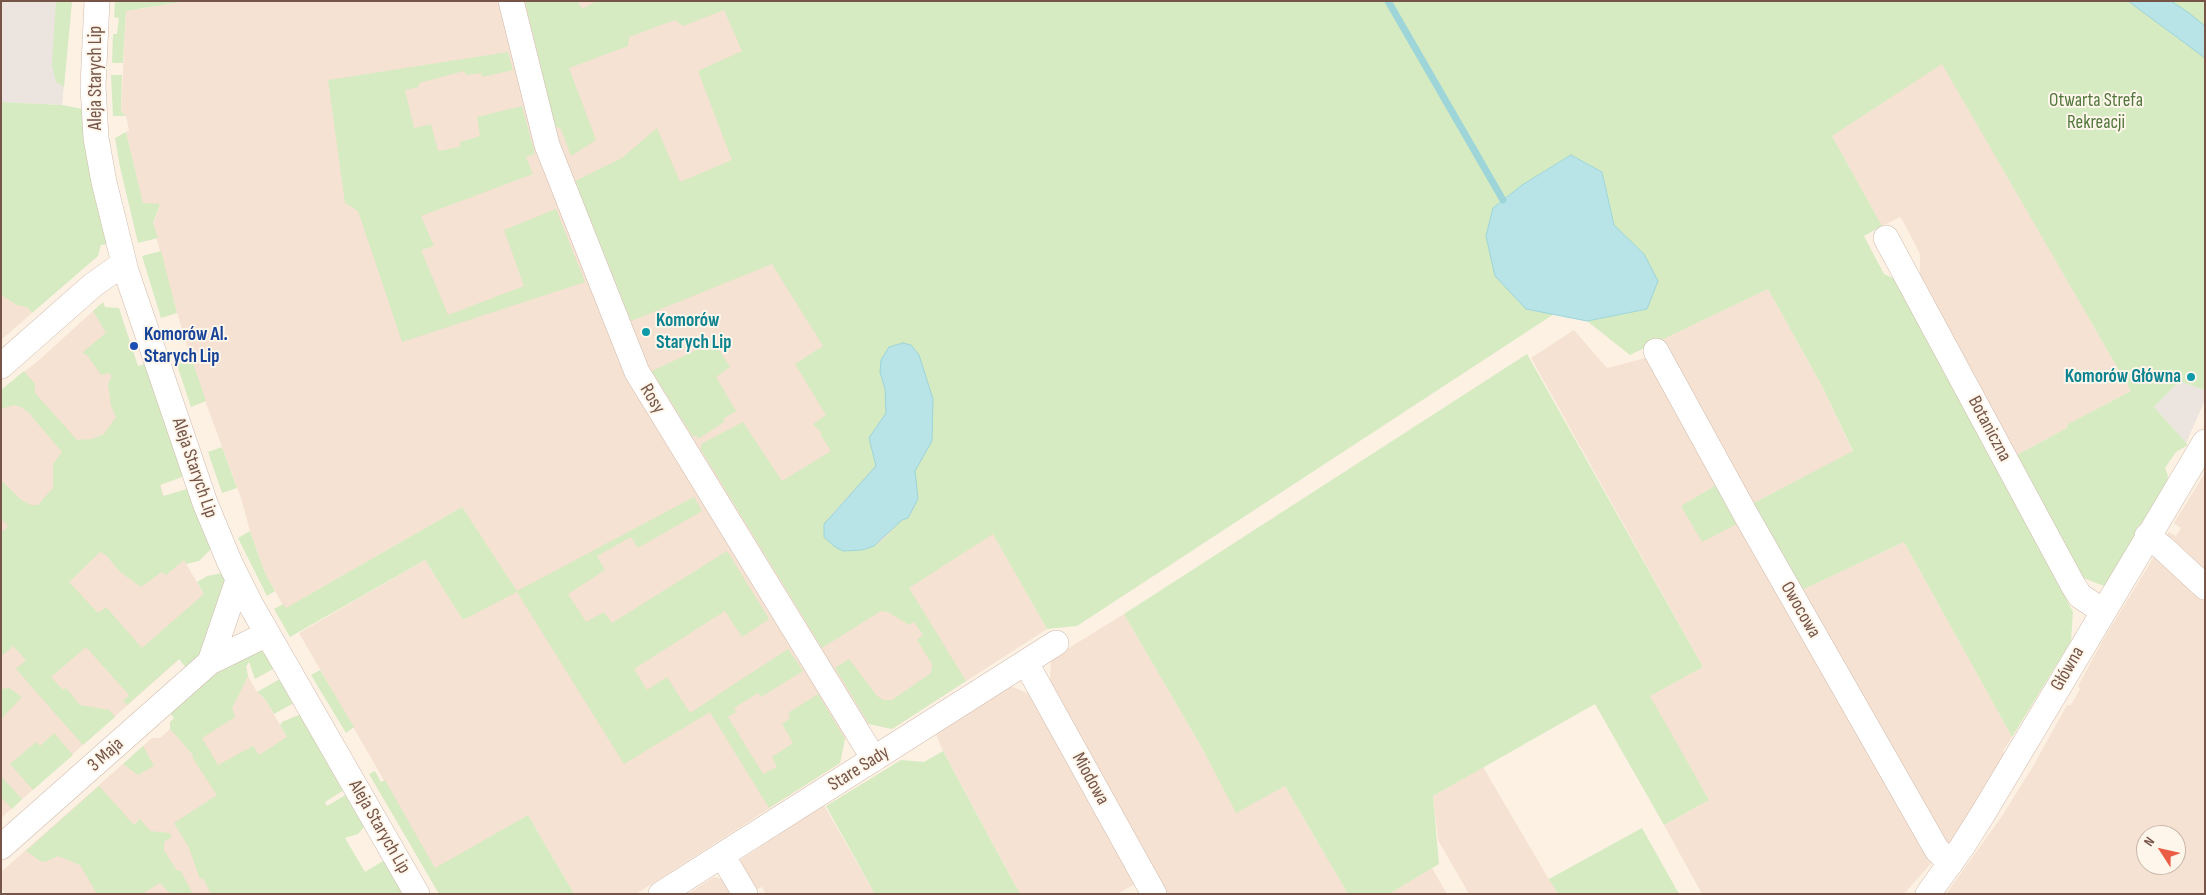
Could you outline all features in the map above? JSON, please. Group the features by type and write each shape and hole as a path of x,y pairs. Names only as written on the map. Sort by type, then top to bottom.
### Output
{"street":[{"name":"Aleja Starych Lip","path":"97,1 93,86 96,138 104,182 124,263 205,503 238,580 267,634 418,894"},
{"name":"Rosy","path":"512,1 547,146 637,372 874,760"},
{"name":"Botaniczna","path":"1886,238 2073,585 2080,596 2103,611"},
{"path":"1,366 93,285 124,263"},
{"name":"Owocowa","path":"1656,351 1746,515 1937,850 1951,863"},
{"name":"Główna","path":"1928,894 1951,863 1984,812 2147,536 2205,442"},
{"path":"2147,536 2164,548 2205,587"},
{"name":"3 Maja","path":"210,662 238,580"},
{"name":"3 Maja","path":"1,847 210,662 267,634"},
{"name":"Stare Sady","path":"661,894 1056,644"},
{"name":"Miodowa","path":"1026,663 1154,894"},
{"path":"722,855 745,894"}],"shaded area":[{"path":"1,1 72,1 62,105 1,102"},
{"path":"187,1 805,1 994,535 1047,629 892,729 869,724 845,739 840,763 636,894 574,894 528,815 435,869 299,633 425,560 463,620 516,591 462,507 285,609 265,573 241,498 196,376 153,224 160,204 143,204 126,132 129,130 126,116 121,111 126,11"},
{"path":"1942,63 2131,391 2068,424 2067,428 2015,456 1991,406 1985,399 1920,276 1920,254 1903,221 1900,217 1882,226 1832,136"},
{"path":"1,278 32,313 1,340"},
{"path":"1768,289 1822,386 1853,452 1750,505 1657,342"},
{"path":"103,302 184,560 213,610 212,630 1,818 1,390 38,361"},
{"path":"1574,330 1607,368 1653,356 1716,485 1682,506 1702,541 1739,523 1933,861 1904,894 1702,894 1664,825 1709,800 1649,696 1703,667 1531,358"},
{"path":"2179,381 2205,390 2205,400 2186,443 2154,407"},
{"path":"2205,473 2205,577 2165,540 2169,532 2176,536 2181,528 2174,523"},
{"path":"1904,542 2012,737 2003,751 2005,756 1949,846 1802,590"},
{"path":"2157,552 2205,596 2205,894 1946,894 2002,816 2032,768 2067,705 2071,705 2080,689 2078,686 2103,640"},
{"path":"1124,614 1202,748 1236,812 1285,786 1348,894 1168,894 1050,682 1051,659"},
{"path":"234,665 246,666 248,676 257,692 265,699 377,894 5,894 1,887 1,872 152,738 160,738 170,729 170,722"},
{"path":"1011,686 1029,694 1135,884 1117,894 1020,894 943,751 936,734"},
{"path":"1483,767 1558,894 1469,894 1438,840 1433,796"},
{"path":"824,805 875,894 766,894 762,887 755,890 739,861"},
{"path":"1432,868 1447,894 1389,894"},
{"path":"714,877 724,880 732,894 688,894"}],"green space":[{"path":"56,1 72,1 64,87 56,82 52,65"},
{"path":"115,1 187,1 126,11 123,63 112,63 113,34 117,34 119,18 114,17"},
{"name":"Otwarta Strefa Rekreacji","path":"525,1 578,1 582,9 597,1 2205,1 2205,390 2179,381 2154,407 2188,445 2176,452 2165,468 2168,476 2166,487 2104,586 2081,577 2015,456 2067,428 2068,424 2131,391 1942,64 1832,136 1882,226 1864,236 1884,274 1903,283 2073,612 2071,641 2012,737 1904,542 1802,590 1750,505 1853,451 1822,386 1768,289 1630,355 1587,321 1647,309 1644,254 1614,225 1602,172 1571,155 1522,185 1493,208 1526,309 1554,314 1077,626 1047,629 993,534 909,588 966,681 892,729 869,724 835,668 849,659 877,696 884,700 892,700 931,673 932,664 917,640 923,635 914,622 909,625 888,612 881,611 822,648 700,448 701,444 743,422 782,481 831,451 820,434 822,433 813,424 826,415 795,364 823,346 772,264 631,321 575,181 622,158 657,128 680,182 732,160 698,71 742,51 724,10 683,26 675,20 629,37 628,46 569,68 596,140 571,156 561,129 555,126","holes":["903,343 911,345 919,355 933,399 932,441 915,471 918,499 911,514 902,520 882,541 874,546 849,551 832,514 876,466 869,438 886,413 885,389 880,372 889,347"]},
{"path":"508,52 513,70 482,77 481,73 466,75 464,71 419,83 419,87 405,90 414,128 431,124 438,151 460,147 460,142 480,136 477,117 522,106 535,154 526,157 533,174 421,216 434,246 421,250 448,315 524,286 504,230 556,209 585,282 402,342 358,211 345,203 328,80"},
{"path":"111,75 122,75 121,111 126,116 113,116"},
{"path":"1,102 62,105 83,109 108,244 101,245 98,256 32,313 27,307 17,305 1,295"},
{"path":"126,132 143,203 160,204 153,223 158,238 138,243 115,138"},
{"path":"161,251 177,313 161,318 142,256"},
{"path":"103,302 105,307 119,308 138,366 145,364 184,472 182,477 160,485 163,496 187,489 190,491 211,549 199,561 186,564 184,560 166,575 162,572 141,587 120,572 107,556 100,552 69,582 98,613 106,607 142,648 204,594 197,582 207,576 222,573 225,577 220,610 212,641 187,669 179,659 127,705 123,701 129,695 86,647 51,677 63,690 66,688 80,705 109,710 115,717 83,745 16,669 26,660 13,646 3,655 1,653 1,533 8,526 1,518 1,480 20,499 31,505 38,505 53,488 53,464 62,452 29,413 21,407 14,405 1,409 1,390 24,371 35,384 35,393 77,440 91,439 104,434 116,417 111,406 108,383 112,376 109,373 101,375 87,355 82,353 106,333 93,311"},
{"path":"714,342 730,367 716,377 736,411 723,419 724,422 698,439 696,435 693,437 652,371"},
{"path":"190,354 206,401 191,407 175,359"},
{"path":"1527,354 1703,667 1650,696 1709,800 1664,825 1595,704 1433,796 1439,864 1389,894 1348,894 1285,786 1236,813 1202,748 1124,614"},
{"path":"222,447 237,488 222,493 208,452"},
{"path":"1716,485 1739,523 1702,542 1681,506"},
{"path":"694,497 702,511 638,548 631,537 597,556 605,570 568,594 586,622 604,612 612,623 727,551 769,619 742,637 725,611 634,669 647,690 667,677 690,713 788,649 803,671 761,697 758,693 734,708 736,712 728,717 763,774 777,767 772,757 793,743 782,724 790,718 788,713 818,694 845,739 840,763 769,808 710,712 624,764 517,592 463,620 425,560 290,637 274,609 283,604 286,608 462,507 517,591"},
{"path":"250,531 265,573 275,591 267,596 238,538"},
{"path":"261,650 273,666 273,669 255,679 249,662 246,667 248,676 232,708 235,717 202,738 218,765 253,746 259,755 287,737 280,725 282,722 301,714 344,790 325,802 327,806 347,794 364,827 358,834 345,838 365,872 383,861 387,862 406,894 211,894 203,878 200,879 189,848 174,823 217,795 192,757 194,756 170,729 170,722 174,718 168,711 230,659"},
{"path":"320,670 354,727 346,733 311,675"},
{"path":"278,680 282,681 294,701 274,714 265,699 257,692"},
{"path":"9,688 22,697 1,719 1,689"},
{"path":"54,733 73,755 33,790 10,764 36,742 40,746"},
{"path":"143,746 154,766 138,775 123,764"},
{"path":"943,751 1020,894 875,894 826,806 901,760 924,762"},
{"path":"375,771 381,782 385,780 435,868 528,815 574,894 439,894 369,774"},
{"path":"1,776 22,799 12,809 1,797"},
{"path":"99,786 134,825 140,819 150,831 169,833 172,837 164,842 164,850 177,871 180,870 193,894 171,894 160,883 142,894 97,894 80,865 58,856 45,862 40,861 26,851"},
{"path":"1642,828 1679,894 1558,894 1549,879"}],"water":[{"path":"2128,1 2171,1 2189,13 2205,26 2205,58"},
{"path":"1571,155 1602,172 1614,225 1644,254 1658,281 1647,309 1587,321 1526,309 1495,276 1486,236 1493,208 1522,185"},
{"path":"903,343 911,345 919,355 933,399 932,441 915,471 918,499 908,518 902,520 874,546 862,550 843,551 835,547 824,537 824,524 876,466 869,438 886,413 885,389 880,372 881,360 889,347"}],"waterway":[{"path":"1388,1 1503,200"}],"place":[{"name":"Komorów Starych Lip","path":"646,332"},
{"name":"Komorów Al. Starych Lip","path":"134,346"},
{"name":"Komorów Główna","path":"2191,377"}]}
